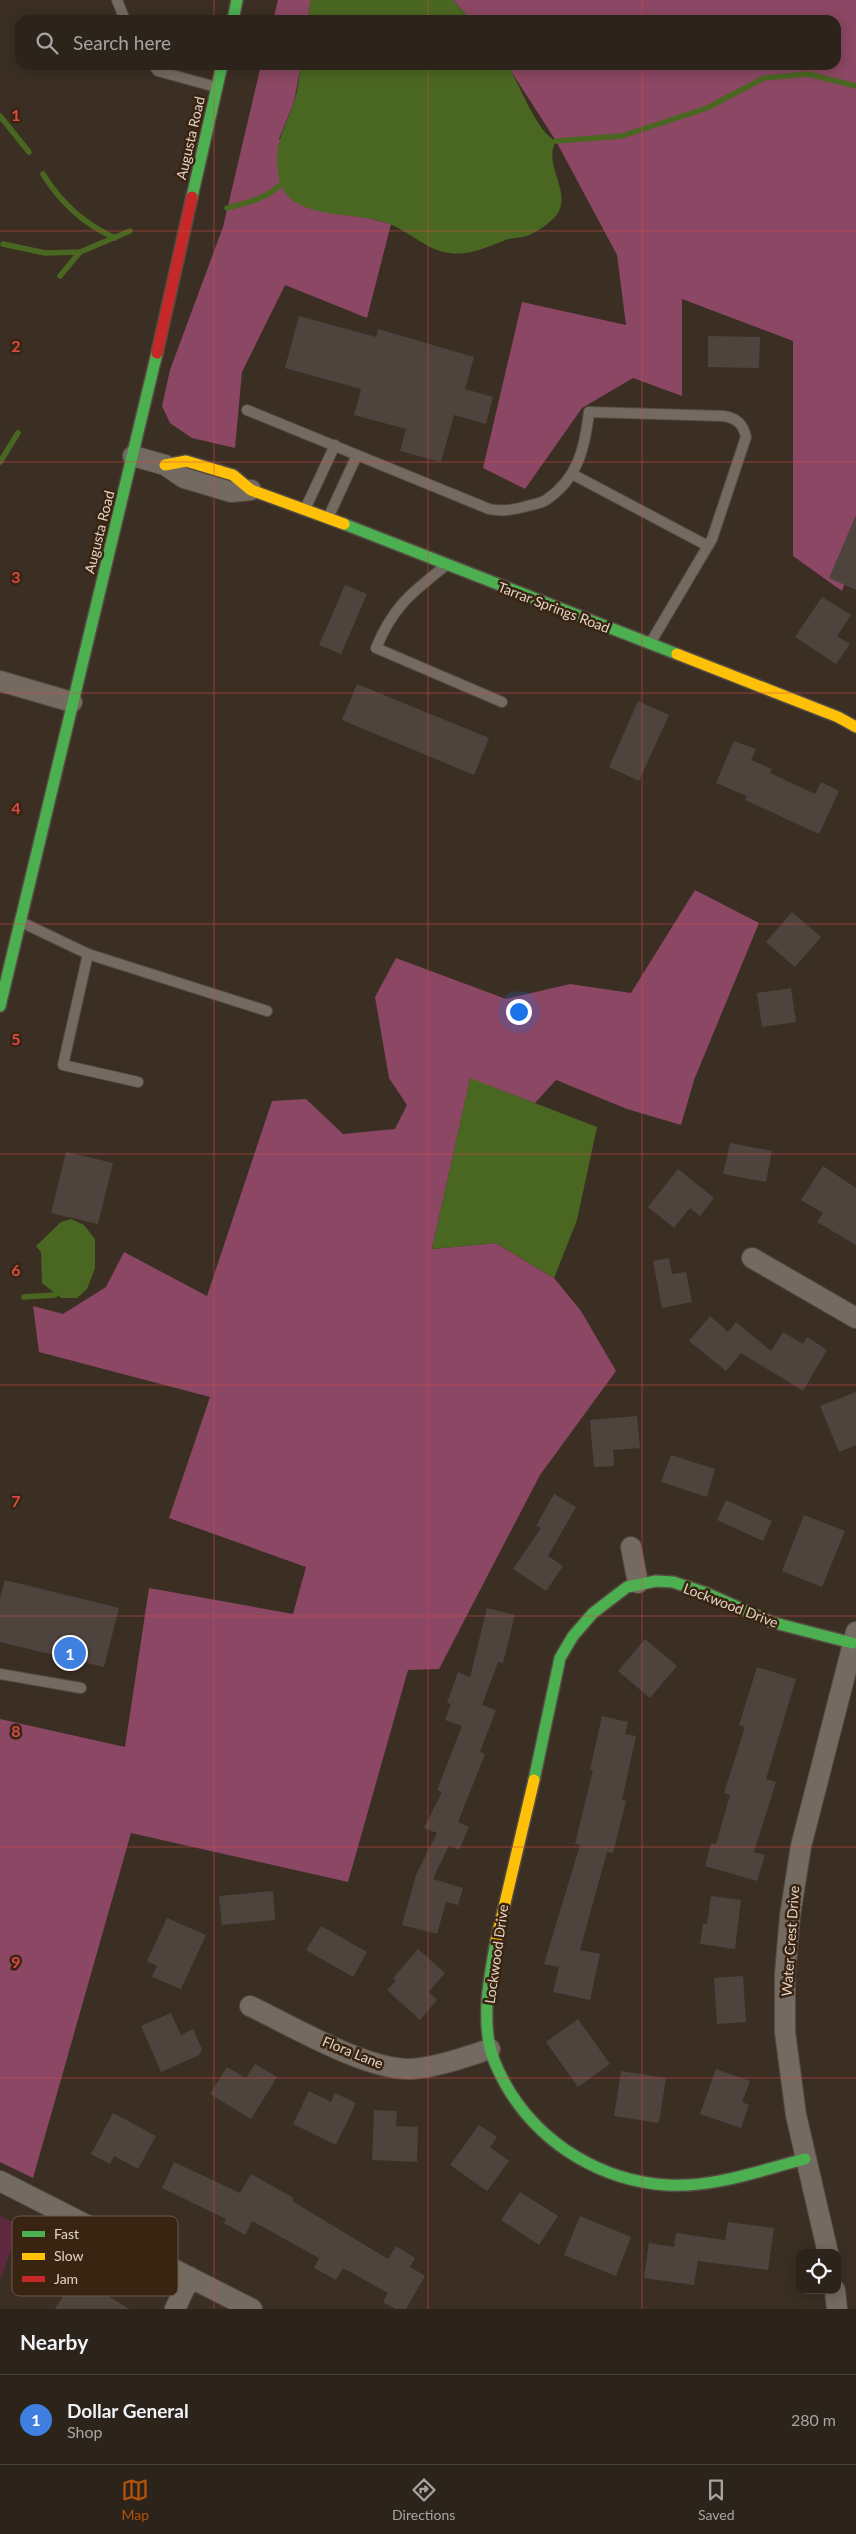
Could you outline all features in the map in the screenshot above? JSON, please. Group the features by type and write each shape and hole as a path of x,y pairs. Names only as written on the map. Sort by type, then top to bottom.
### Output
{"street":[{"path":"233,15 237,0"},
{"name":"Augusta Road","path":"0,1006 12,936 20,921 133,456 221,70"},
{"name":"Tarrar Springs Road","path":"133,456 165,466 184,478 231,492 251,490 305,508 838,717 856,727"},
{"path":"0,681 72,702"},
{"path":"752,1258 856,1318"},
{"path":"631,1547 638,1583"},
{"name":"Lockwood Drive","path":"805,2159 706,2183 687,2185 650,2184 614,2175 563,2149 535,2125 502,2080 490,2049 487,2000 509,1874 529,1802 558,1660 577,1629 589,1615 605,1602 638,1583 668,1582 705,1592 773,1623 854,1638"},
{"name":"Water Crest Drive","path":"827,2249 796,2115 785,2032 785,1974 790,1916 801,1846 854,1638"},
{"name":"Flora Lane","path":"250,2006 357,2058 392,2068 427,2068 490,2049"},
{"path":"0,2181 69,2216"},
{"path":"178,2271 252,2309"},
{"path":"175,2309 190,2277"},
{"path":"835,2294 837,2309"}],"lane":[{"path":"117,0 123,15"},
{"path":"157,70 217,88"},
{"path":"247,410 499,512 546,501 572,474 585,447 589,412 723,416 734,418 743,426 746,437 721,515 708,546 650,644"},
{"path":"305,508 335,445"},
{"path":"328,518 357,455"},
{"path":"572,474 708,546"},
{"path":"447,565 409,595 397,609 386,625 376,648 502,702"},
{"path":"20,921 88,954 267,1011"},
{"path":"88,954 63,1065 138,1082"},
{"path":"0,1674 82,1688"}],"shaded area":[{"path":"278,0 311,0 308,15 274,15"},
{"path":"311,0 453,0 466,15 308,15"},
{"path":"453,0 856,0 856,552 842,591 793,556 793,341 682,299 682,396 633,378 582,408 525,489 483,468 522,302 626,325 617,255 556,141 510,70 841,70 841,15 466,15"},
{"path":"260,70 300,70 294,102 279,139 368,218 391,224 367,318 285,285 242,372 235,448 192,438 170,423 162,406 170,370 223,227"},
{"path":"300,70 510,70 541,128 556,141 553,161 561,191 559,211 552,220 531,234 508,239 472,252 457,254 434,249 399,228 379,220 315,210 301,205 289,197 281,186 277,161 281,136 298,84"},
{"path":"695,890 759,923 694,1080 681,1125 627,1109 556,1080 535,1103 470,1079 432,1249 496,1243 554,1278 581,1311 616,1371 540,1475 439,1669 408,1670 348,1882 131,1833 33,2178 0,2162 0,1719 125,1747 149,1588 293,1614 306,1567 169,1518 210,1397 39,1352 33,1306 63,1314 106,1287 124,1252 207,1296 272,1101 306,1099 343,1134 395,1129 407,1105 389,1078 375,997 396,958 506,999 570,984 631,993"},
{"path":"470,1078 597,1127 577,1220 554,1278 496,1243 432,1249"},
{"path":"71,1219 84,1225 95,1239 95,1268 87,1289 77,1298 61,1298 42,1283 41,1252 36,1246 61,1222"},
{"path":"0,2216 12,2221 12,2249 0,2280"}],"building":[{"path":"299,316 376,337 378,329 474,357 465,389 493,397 486,424 454,415 441,462 400,451 406,429 354,415 361,389 285,368"},
{"path":"708,336 760,337 759,368 708,367"},
{"path":"856,515 856,590 829,578"},
{"path":"345,585 367,594 341,654 319,645"},
{"path":"822,597 851,615 837,636 850,644 836,664 795,637"},
{"path":"357,684 489,738 474,775 342,720"},
{"path":"638,701 669,715 639,781 609,767"},
{"path":"734,741 756,749 751,760 772,769 770,773 815,794 821,782 839,791 819,834 745,800 747,796 716,783"},
{"path":"792,912 821,937 795,967 766,942"},
{"path":"791,988 796,1022 762,1027 757,993"},
{"path":"730,1143 772,1151 766,1182 723,1174"},
{"path":"66,1152 113,1163 98,1224 51,1213"},
{"path":"823,1166 856,1188 856,1245 817,1222 823,1213 801,1200"},
{"path":"678,1169 714,1198 700,1216 690,1208 674,1228 648,1207"},
{"path":"669,1258 672,1274 686,1272 692,1302 662,1308 653,1261"},
{"path":"710,1316 728,1332 736,1322 771,1351 783,1332 803,1344 807,1337 827,1350 803,1391 741,1353 726,1371 689,1341"},
{"path":"856,1392 856,1445 839,1452 820,1406"},
{"path":"637,1416 640,1448 613,1450 614,1466 594,1467 590,1420"},
{"path":"671,1455 715,1469 707,1497 661,1482"},
{"path":"554,1494 576,1507 548,1556 563,1566 546,1591 513,1569 541,1528 536,1526"},
{"path":"726,1500 772,1521 763,1541 717,1520"},
{"path":"804,1515 845,1531 822,1587 782,1571"},
{"path":"5,1580 119,1608 104,1667 0,1642 0,1599"},
{"path":"487,1608 515,1615 503,1663 498,1662 482,1705 496,1710 480,1752 485,1754 458,1822 469,1827 459,1850 449,1845 433,1879 463,1888 458,1905 446,1902 437,1934 402,1925 416,1875 437,1833 424,1828 442,1792 437,1790 462,1726 445,1720 451,1704 447,1703 458,1672 470,1677"},
{"path":"645,1639 677,1666 650,1698 618,1671"},
{"path":"757,1667 796,1679 766,1779 776,1782 754,1852 765,1855 757,1881 705,1866 711,1843 716,1844 730,1795 724,1793 745,1727 739,1725"},
{"path":"602,1716 628,1722 625,1734 636,1736 622,1800 626,1801 613,1853 607,1852 580,1950 600,1954 590,2000 553,1992 559,1967 544,1964 580,1845 575,1844 593,1770 590,1770"},
{"path":"273,1891 275,1920 222,1925 219,1896"},
{"path":"711,1896 741,1900 735,1949 700,1944 703,1923 707,1924"},
{"path":"167,1918 206,1935 181,1989 152,1977 157,1966 147,1961"},
{"path":"321,1926 367,1952 353,1977 306,1950"},
{"path":"418,1949 445,1973 429,1992 437,2000 420,2020 387,1990 396,1981 393,1978"},
{"path":"743,1976 746,2022 717,2024 714,1978"},
{"path":"171,2013 181,2035 193,2029 202,2049 199,2055 161,2072 141,2026"},
{"path":"578,2019 610,2064 578,2087 546,2042"},
{"path":"255,2064 277,2077 251,2119 210,2094 227,2067 246,2078"},
{"path":"716,2069 750,2081 742,2102 749,2105 741,2128 700,2114"},
{"path":"621,2071 666,2078 659,2123 614,2116"},
{"path":"309,2091 331,2102 335,2093 356,2103 336,2145 293,2124"},
{"path":"374,2110 397,2111 396,2126 418,2127 417,2162 372,2160"},
{"path":"113,2113 156,2136 138,2169 114,2156 110,2164 91,2154"},
{"path":"479,2125 497,2137 490,2147 509,2161 487,2191 450,2165"},
{"path":"174,2162 240,2193 251,2174 294,2198 292,2201 388,2259 396,2246 415,2258 410,2267 425,2276 406,2309 396,2309 383,2302 388,2293 343,2268 336,2280 314,2268 319,2258 252,2221 245,2235 224,2223 226,2219 162,2188"},
{"path":"520,2192 558,2216 539,2245 501,2220"},
{"path":"580,2216 631,2237 616,2276 564,2255"},
{"path":"728,2222 774,2228 768,2270 698,2261 694,2285 644,2278 649,2243 674,2247 676,2233 725,2240"},
{"path":"63,2296 108,2296 129,2309 55,2309"}],"waterway":[{"path":"556,141 622,136 707,108 764,78 808,74 856,86"},
{"path":"0,116 29,152"},
{"path":"43,174 65,203 83,219 115,238"},
{"path":"227,208 262,197 280,185"},
{"path":"3,244 45,253 80,252 130,231"},
{"path":"60,276 80,252"},
{"path":"0,462 18,433"},
{"path":"24,1297 55,1295"}],"traffic: fast":[{"path":"234,15 237,0"},
{"path":"192,197 221,70"},
{"path":"0,1006 157,353"},
{"path":"344,524 677,654"},
{"path":"534,1780 560,1658 573,1636 593,1613 627,1587 656,1581 673,1582 706,1593 771,1622 852,1643"},
{"path":"496,1941 487,2005 487,2030 492,2056 510,2092 524,2111 540,2129 558,2144 598,2168 643,2182 667,2185 702,2184 720,2181 805,2159"}],"traffic: slow":[{"path":"165,465 186,461 233,475 251,490 344,524"},
{"path":"677,654 838,717 856,727"},
{"path":"496,1941 534,1780"}],"traffic: jam":[{"path":"157,353 192,197"}],"place":[{"name":"Dollar General","path":"70,1653"}]}
